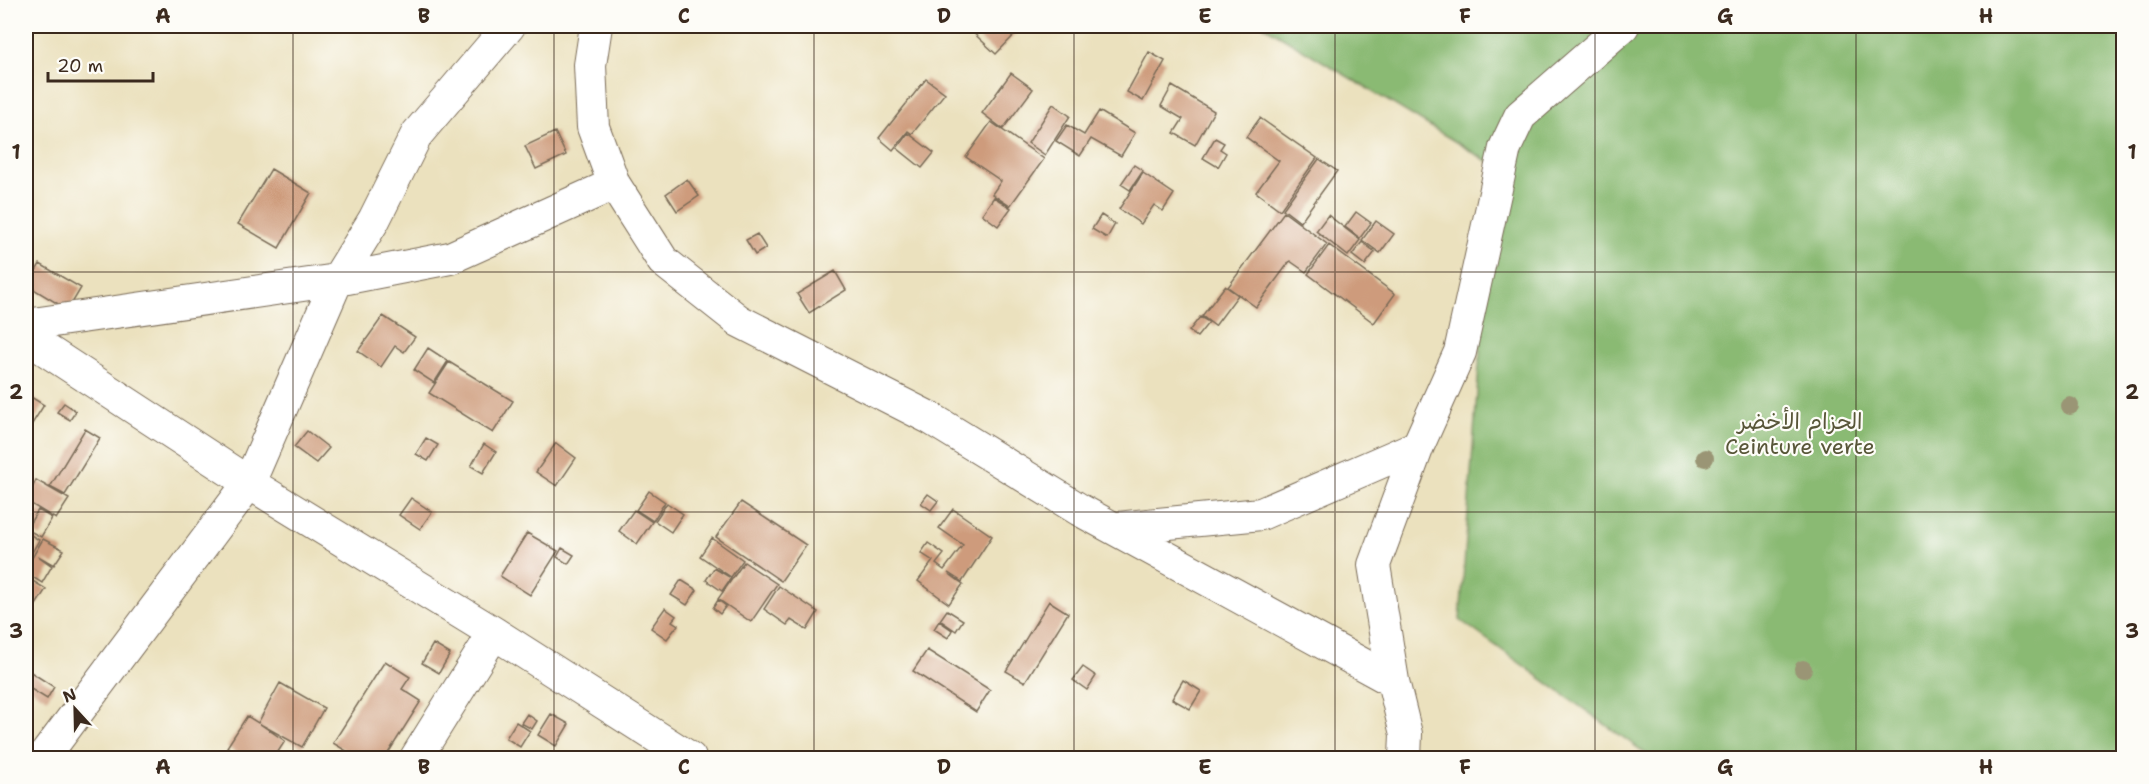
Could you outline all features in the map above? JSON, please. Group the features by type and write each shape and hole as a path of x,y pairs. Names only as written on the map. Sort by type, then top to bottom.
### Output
{"street":[{"path":"43,759 249,483 337,280 374,220 417,134 509,26"},
{"path":"596,26 590,66 593,127 614,184 663,261 739,321 930,418 1080,510 1117,528 1394,681"},
{"path":"1405,759 1406,734 1394,681 1374,565 1418,446 1460,352 1505,148 1512,128 1520,116 1623,26"},
{"path":"26,325 337,280 450,258 614,184"},
{"path":"26,337 249,483 494,633 690,759"},
{"path":"1117,528 1261,514 1418,446"},
{"path":"416,759 494,633"}],"green space":[{"name":"الحزام الأخضر Ceinture verte","path":"1264,26 2123,26 2123,758 1652,758 1460,620 1494,165"}],"building":[{"path":"966,26 1023,26 996,54"},
{"path":"1149,52 1165,61 1143,101 1127,92"},
{"path":"1011,73 1033,89 1003,129 982,113"},
{"path":"926,79 945,93 912,134 908,131 893,150 879,138"},
{"path":"1172,86 1214,111 1195,145 1174,133 1183,119 1161,106"},
{"path":"1053,104 1070,116 1045,155 1028,143"},
{"path":"1099,111 1135,133 1121,156 1091,139 1080,156 1056,141 1067,125 1084,135"},
{"path":"1260,118 1317,158 1280,210 1256,192 1279,161 1246,137"},
{"path":"991,122 1044,159 1010,206 992,194 1001,181 966,157"},
{"path":"555,132 566,155 536,169 525,146"},
{"path":"908,133 934,153 922,168 897,148"},
{"path":"1215,138 1224,143 1220,149 1226,153 1218,167 1203,158"},
{"path":"1319,159 1337,171 1300,222 1283,209"},
{"path":"1134,165 1143,171 1130,190 1121,184"},
{"path":"271,169 311,193 279,248 238,224"},
{"path":"1143,173 1174,194 1163,211 1154,205 1141,224 1119,209"},
{"path":"687,179 699,196 677,211 666,194"},
{"path":"994,197 1011,208 998,226 982,214"},
{"path":"1284,212 1327,244 1306,272 1290,261 1256,307 1228,287"},
{"path":"1356,212 1371,223 1360,238 1345,227"},
{"path":"1101,215 1115,224 1107,238 1092,229"},
{"path":"1328,215 1360,240 1348,256 1316,231"},
{"path":"1376,221 1394,234 1380,253 1362,240"},
{"path":"757,234 766,248 755,255 746,240"},
{"path":"1362,242 1375,252 1365,265 1352,255"},
{"path":"1329,245 1395,294 1374,323 1308,274"},
{"path":"40,264 81,288 68,310 27,285"},
{"path":"835,271 846,290 809,313 797,294"},
{"path":"1225,286 1238,295 1215,326 1202,316"},
{"path":"383,316 415,337 404,352 395,346 381,367 358,351"},
{"path":"1200,317 1209,322 1197,337 1189,331"},
{"path":"428,348 448,361 434,383 414,370"},
{"path":"449,362 513,401 493,433 429,393"},
{"path":"26,394 44,405 32,424 26,420"},
{"path":"64,403 76,411 70,420 57,412"},
{"path":"85,429 100,438 65,495 50,487"},
{"path":"307,431 329,448 316,463 294,447"},
{"path":"426,438 438,445 428,461 416,454"},
{"path":"556,443 576,458 557,486 536,472"},
{"path":"484,444 496,452 483,473 471,466"},
{"path":"36,480 69,499 56,519 26,501"},
{"path":"649,491 665,502 653,521 636,510"},
{"path":"928,494 938,501 931,510 921,503"},
{"path":"411,498 432,512 420,529 399,515"},
{"path":"741,502 806,545 781,581 716,537"},
{"path":"667,503 683,514 671,532 655,521"},
{"path":"953,509 992,536 962,582 948,573 963,584 949,604 918,581 933,561 921,553 928,543 944,554 936,564 944,570 963,545 939,528"},
{"path":"38,510 52,518 41,537 26,529"},
{"path":"634,510 652,522 637,544 619,531"},
{"path":"26,532 39,540 26,563"},
{"path":"527,533 558,551 530,595 500,576"},
{"path":"712,538 743,560 731,577 700,556"},
{"path":"43,539 64,550 54,565 38,556 52,566 42,583 26,573 26,568"},
{"path":"562,548 574,555 568,564 557,557"},
{"path":"744,562 777,584 751,622 718,599"},
{"path":"714,568 731,578 722,591 706,580"},
{"path":"26,577 46,589 36,605 26,599"},
{"path":"681,580 697,590 687,605 671,595"},
{"path":"779,586 818,612 807,630 791,620 787,625 764,609"},
{"path":"718,600 726,606 720,614 713,608"},
{"path":"1049,601 1068,613 1025,682 1006,671"},
{"path":"665,608 676,616 672,621 678,625 667,639 651,628"},
{"path":"947,610 963,620 956,631 940,620"},
{"path":"939,621 952,630 948,638 934,629"},
{"path":"433,644 450,654 439,673 422,663"},
{"path":"927,650 990,690 976,712 913,671"},
{"path":"385,661 410,677 402,689 421,701 385,758 358,758 333,743"},
{"path":"1083,667 1096,676 1087,690 1073,680"},
{"path":"26,669 54,687 47,699 26,686"},
{"path":"1183,680 1201,691 1190,709 1172,699"},
{"path":"280,683 324,708 302,747 260,724 285,741 274,758 245,758 227,747 247,716 258,723"},
{"path":"527,714 537,721 532,729 521,723"},
{"path":"551,714 569,724 556,746 538,735"},
{"path":"516,722 530,731 520,747 506,738"},
{"path":"307,752 317,758 303,758"}]}
